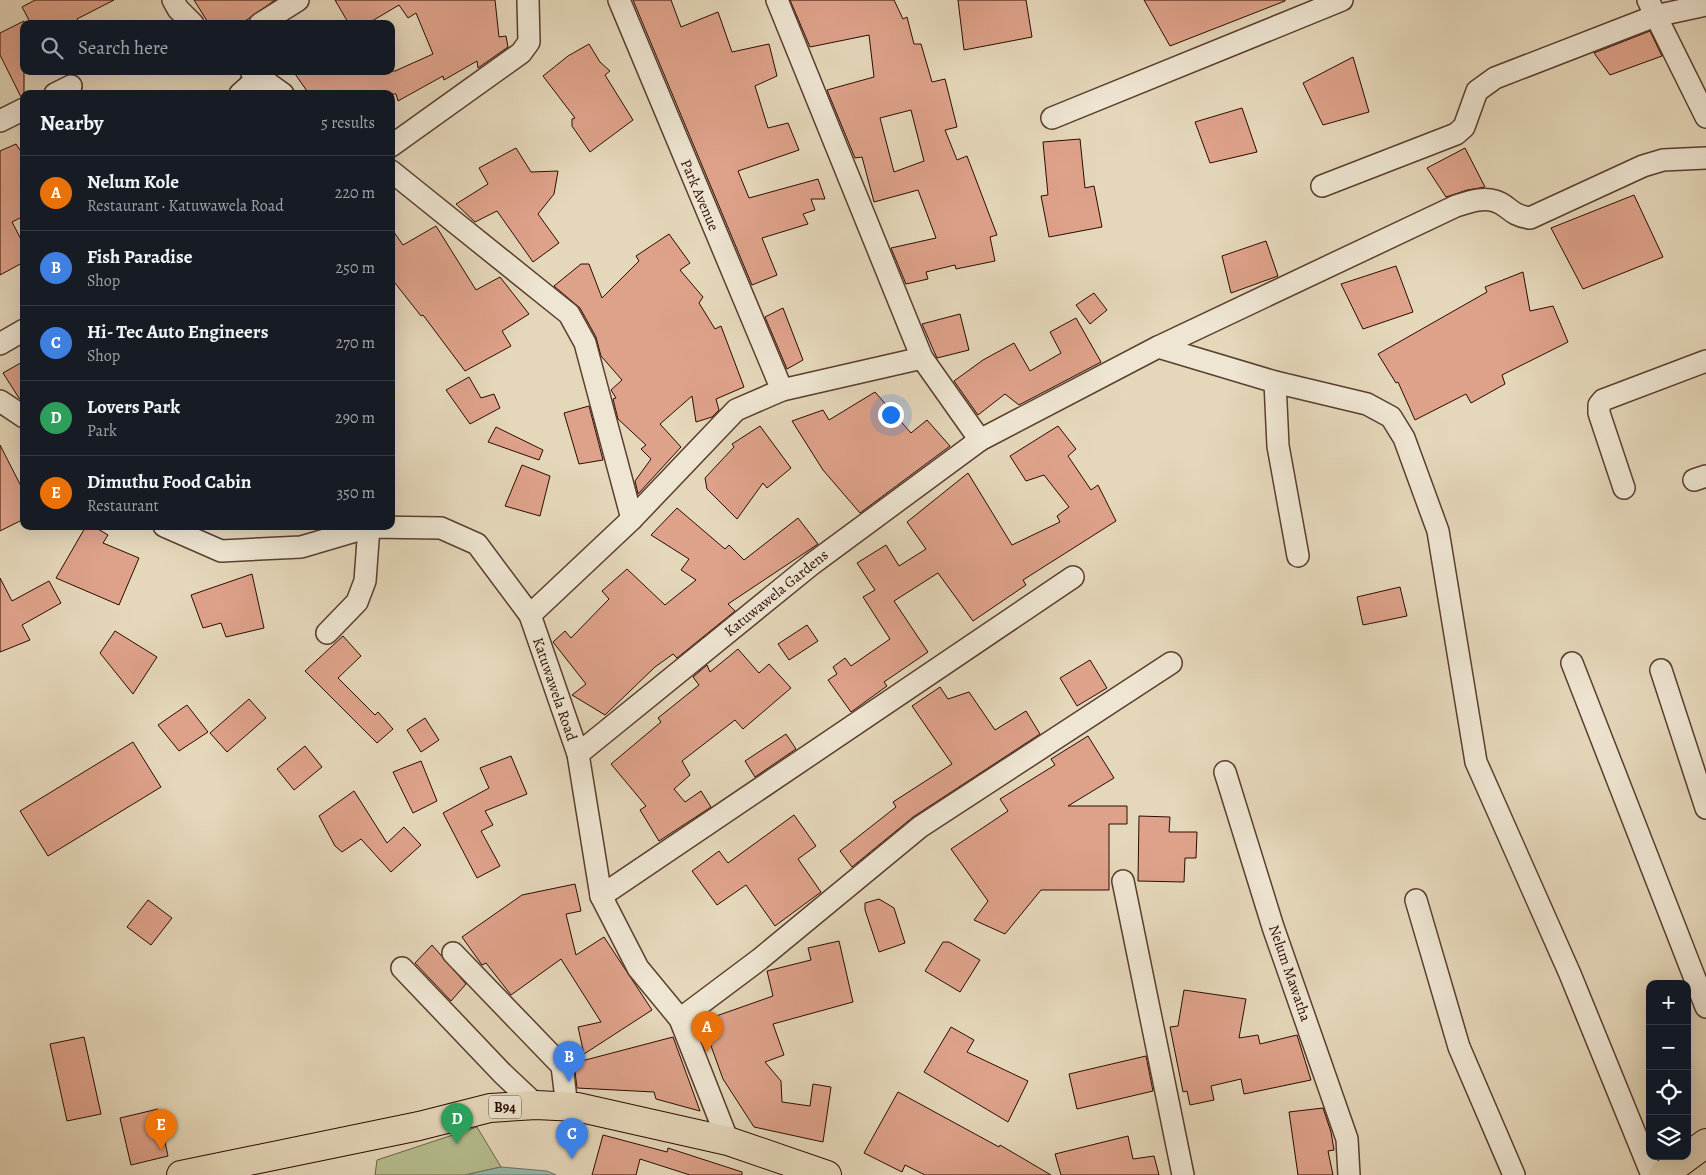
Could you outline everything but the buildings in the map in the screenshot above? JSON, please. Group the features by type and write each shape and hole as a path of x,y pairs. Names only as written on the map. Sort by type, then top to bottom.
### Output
{"main road":[{"name":"B94","path":"187,1174 419,1126 490,1108 536,1105 568,1106 728,1141 827,1175"},
{"path":"1663,1175 1706,1143"}],"street":[{"path":"173,0 178,9 189,20"},
{"path":"266,20 298,0"},
{"path":"395,143 521,53 528,42 528,0"},
{"name":"Park Avenue","path":"619,0 782,390"},
{"path":"777,0 922,358 980,440"},
{"path":"1052,118 1342,0"},
{"path":"1322,186 1456,134 1464,127 1478,91 1495,78 1651,8 1706,5"},
{"path":"1651,8 1706,117"},
{"path":"243,90 254,75"},
{"path":"256,75 277,90"},
{"path":"0,121 20,111"},
{"name":"Katuwawela Gardens","path":"578,754 812,564 980,440 1111,370 1456,206 1480,199 1496,201 1516,216 1530,218 1643,166 1663,160 1706,158"},
{"path":"395,174 569,314 585,343 632,518"},
{"path":"0,344 20,332"},
{"path":"1158,347 1275,382 1367,404 1391,416 1404,438 1438,531 1476,762 1570,974 1652,1175"},
{"path":"530,615 632,518 736,410 782,390 922,358"},
{"path":"1624,488 1599,413 1599,405 1603,400 1706,361"},
{"path":"1275,382 1278,446 1298,556"},
{"path":"0,401 20,414"},
{"name":"Katuwawela Road","path":"395,527 441,528 477,544 530,615 578,754 601,896 638,968 680,1019 728,1141"},
{"name":"Katuwawela Road","path":"173,530 221,551 301,547 359,530"},
{"path":"327,633 357,602 365,581 369,530"},
{"path":"601,896 1072,577"},
{"path":"680,1019 760,960 920,827 1171,662"},
{"path":"1572,663 1706,1007"},
{"path":"1661,670 1706,808"},
{"name":"Nelum Mawatha","path":"1225,772 1273,927 1347,1139 1349,1175"},
{"path":"1123,881 1183,1175"},
{"path":"1416,900 1459,1047 1514,1175"},
{"path":"453,953 562,1066 568,1106"},
{"path":"402,968 503,1074 536,1105"}],"green space":[{"path":"477,1127 501,1167 465,1175 375,1175 377,1160"}],"water":[{"path":"501,1167 547,1171 556,1175 465,1175"}],"place":[{"name":"Nelum Kole","path":"707,1052"},
{"name":"Fish Paradise","path":"569,1082"},
{"name":"Lovers Park","path":"457,1144"},
{"name":"Dimuthu Food Cabin","path":"161,1150"},
{"name":"Hi- Tec Auto Engineers","path":"572,1159"}]}
